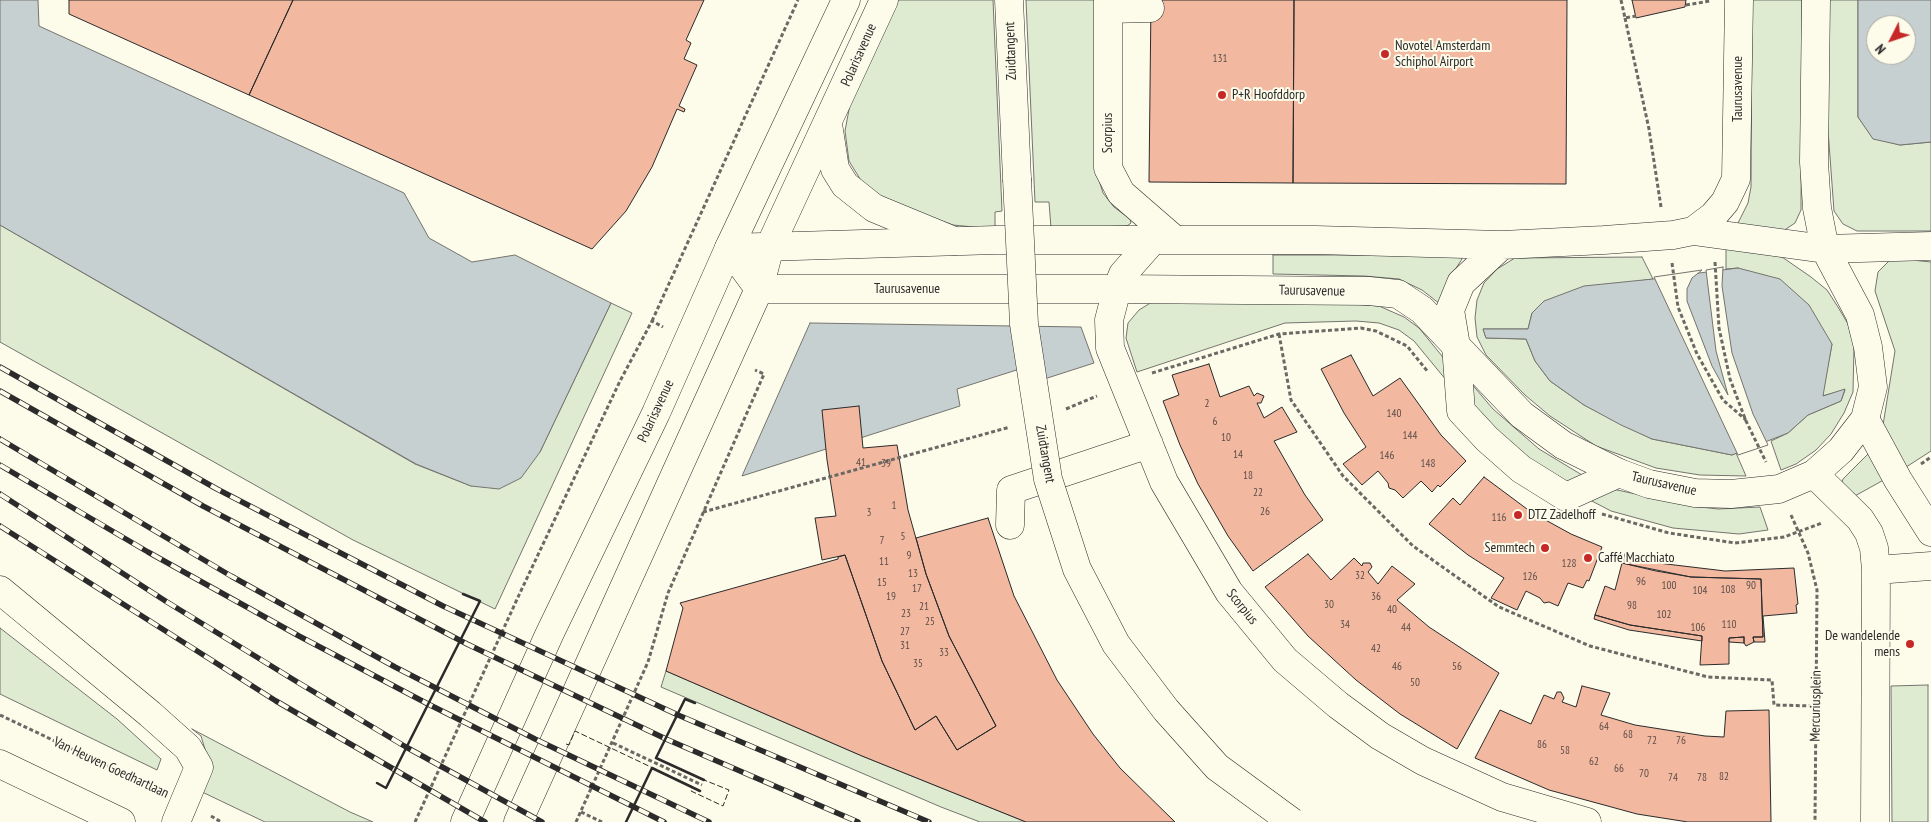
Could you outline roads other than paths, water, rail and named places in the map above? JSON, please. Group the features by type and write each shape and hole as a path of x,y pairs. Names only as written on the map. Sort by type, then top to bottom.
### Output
{"main road":[{"name":"Polarisavenue","path":"465,822 550,635 656,413 729,248 846,0"},
{"name":"Polarisavenue","path":"518,822 759,289 770,246 884,0"},
{"name":"Zuidtangent","path":"1009,0 1024,324 1048,479 1077,569 1116,644 1166,710 1217,767 1292,822"},
{"name":"Taurusavenue","path":"1683,233 1713,216 1725,202 1736,179 1739,0"},
{"name":"Taurusavenue","path":"759,289 996,288 1052,291 1117,289 1369,291 1398,294 1422,310 1522,415 1563,445 1619,473 1649,484 1695,493 1731,494 1779,488 1814,474 1841,450 1865,419 1873,387 1868,347 1860,315 1825,249 1817,208 1814,162 1816,0"},
{"path":"1108,4 1150,8"},
{"name":"Scorpius","path":"1108,4 1108,168 1121,193 1164,239 1123,274 1109,320 1110,348 1166,486 1229,592 1293,666 1338,706 1380,736 1423,761 1502,797 1587,822"},
{"path":"828,124 835,169 845,185 874,208 954,241"},
{"path":"729,248 954,241 1164,239 1502,245 1683,233 1825,249 1931,246"},
{"path":"1502,245 1461,283 1450,310 1456,346 1460,411 1487,439 1521,468 1566,497 1619,473"},
{"path":"729,248 759,289"},
{"path":"1865,419 1898,480 1931,532"},
{"path":"1010,525 1011,490 1149,444"},
{"path":"1814,474 1860,519 1869,533 1874,548 1876,570 1875,822"},
{"path":"1876,570 1931,566"},
{"path":"0,590 150,714 188,748 199,767 180,812"},
{"path":"0,764 121,822"}],"railway":[{"path":"0,367 217,489 443,606 678,715 929,822"},
{"path":"0,391 203,506 467,644 666,739 858,822"},
{"path":"0,439 231,576 395,667 535,739 709,822"},
{"path":"0,465 148,552 299,636 428,704 664,822"},
{"path":"0,494 167,602 299,683 406,747 542,822"},
{"path":"0,526 276,701 485,822"}],"place":[{"name":"Novotel Amsterdam Schiphol Airport","path":"1385,54"},
{"name":"P+R Hoofddorp","path":"1222,95"},
{"name":"DTZ Zadelhoff","path":"1518,515"},
{"name":"Semmtech","path":"1545,548"},
{"name":"Caffé Macchiato","path":"1588,558"},
{"name":"De wandelende mens","path":"1910,644"}]}
